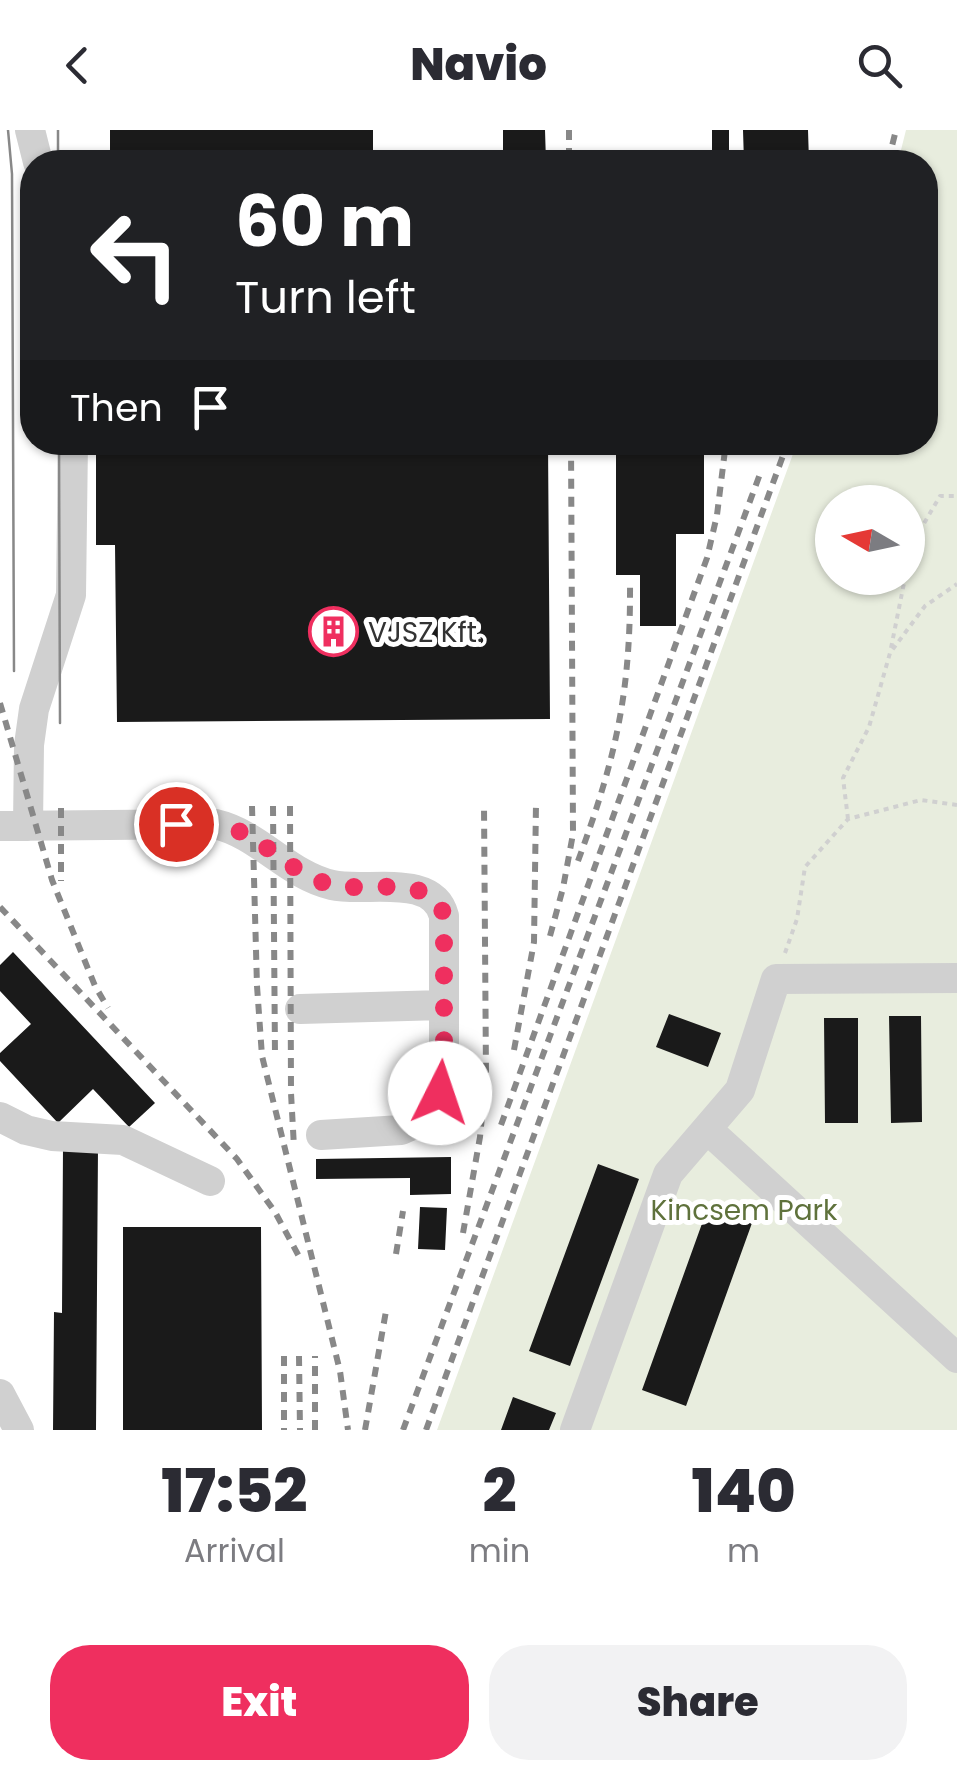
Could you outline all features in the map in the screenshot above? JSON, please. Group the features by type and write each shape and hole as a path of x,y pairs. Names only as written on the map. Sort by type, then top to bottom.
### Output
{"lane":[{"path":"73,455 71,595 34,709 14,826 215,824 242,832 319,882 349,888 414,889 439,902 444,916 444,1005 442,1083 437,1102 424,1117 401,1130 321,1135"},
{"path":"575,1430 668,1174 740,1090 776,978 957,978"},
{"path":"300,1009 444,1005"},
{"path":"0,1116 26,1130 52,1136 123,1140 210,1181"},
{"path":"707,1128 957,1358"},
{"path":"0,1394 19,1430"}],"path":[{"path":"925,521 940,496 957,496"},
{"path":"890,653 925,606 957,584"},
{"path":"848,819 843,778 868,727 902,595"},
{"path":"776,978 797,918 805,868 848,819 920,800 957,805"}],"green space":[{"name":"Kincsem Park","path":"906,130 957,130 957,1430 437,1430 793,455 938,455 938,150 901,150"}],"building":[{"path":"110,130 373,130 373,150 110,150"},
{"path":"503,130 545,130 546,150 503,150"},
{"path":"712,130 729,130 729,150 712,150"},
{"path":"743,130 808,130 809,150 744,150"},
{"name":"VJSZ Kft.","path":"96,455 548,455 550,719 117,722 115,545 96,545"},
{"path":"616,455 704,455 704,534 676,534 676,626 640,626 640,575 616,575"},
{"path":"13,952 155,1103 129,1127 93,1089 58,1123 0,1061 0,1053 31,1024 0,991 0,965"},
{"path":"669,1014 721,1033 708,1067 656,1047"},
{"path":"889,1016 921,1016 922,1122 891,1123"},
{"path":"824,1018 858,1018 858,1123 825,1123"},
{"path":"63,1147 98,1147 96,1430 53,1430 54,1312 62,1313"},
{"path":"451,1157 451,1194 410,1195 410,1178 316,1179 316,1159"},
{"path":"598,1164 639,1179 570,1366 529,1351"},
{"path":"420,1207 447,1208 445,1250 418,1249"},
{"path":"708,1207 752,1223 686,1406 642,1390"},
{"path":"123,1227 261,1227 262,1430 123,1430"},
{"path":"513,1397 556,1413 549,1430 501,1430"}],"tram line":[{"path":"8,130 12,174 14,671"},
{"path":"58,130 58,150"},
{"path":"59,455 60,723"}],"railway":[{"path":"569,130 569,150"},
{"path":"891,150 896,130"},
{"path":"550,936 573,834 571,455"},
{"path":"501,1125 707,558 724,455"},
{"path":"426,1430 783,455"},
{"path":"403,1430 760,474"},
{"path":"578,861 619,724 628,657 630,581"},
{"path":"0,703 52,880 95,986 108,1008"},
{"path":"514,1050 534,942 536,804"},
{"path":"463,1233 486,1075 484,805"},
{"path":"252,806 262,1056 340,1371 348,1430"},
{"path":"273,806 275,1056"},
{"path":"290,806 294,1147"},
{"path":"61,808 61,881"},
{"path":"0,907 237,1159 275,1212 302,1262"},
{"path":"396,1254 403,1211"},
{"path":"365,1430 386,1311"},
{"path":"284,1356 284,1430"},
{"path":"299,1356 300,1430"},
{"path":"315,1356 315,1430"}],"place":[{"name":"VJSZ Kft.","path":"333,632"}],"route":[{"path":"176,824 230,827 319,882 349,888 414,889 439,902 444,916 444,1072 440,1093"}]}
